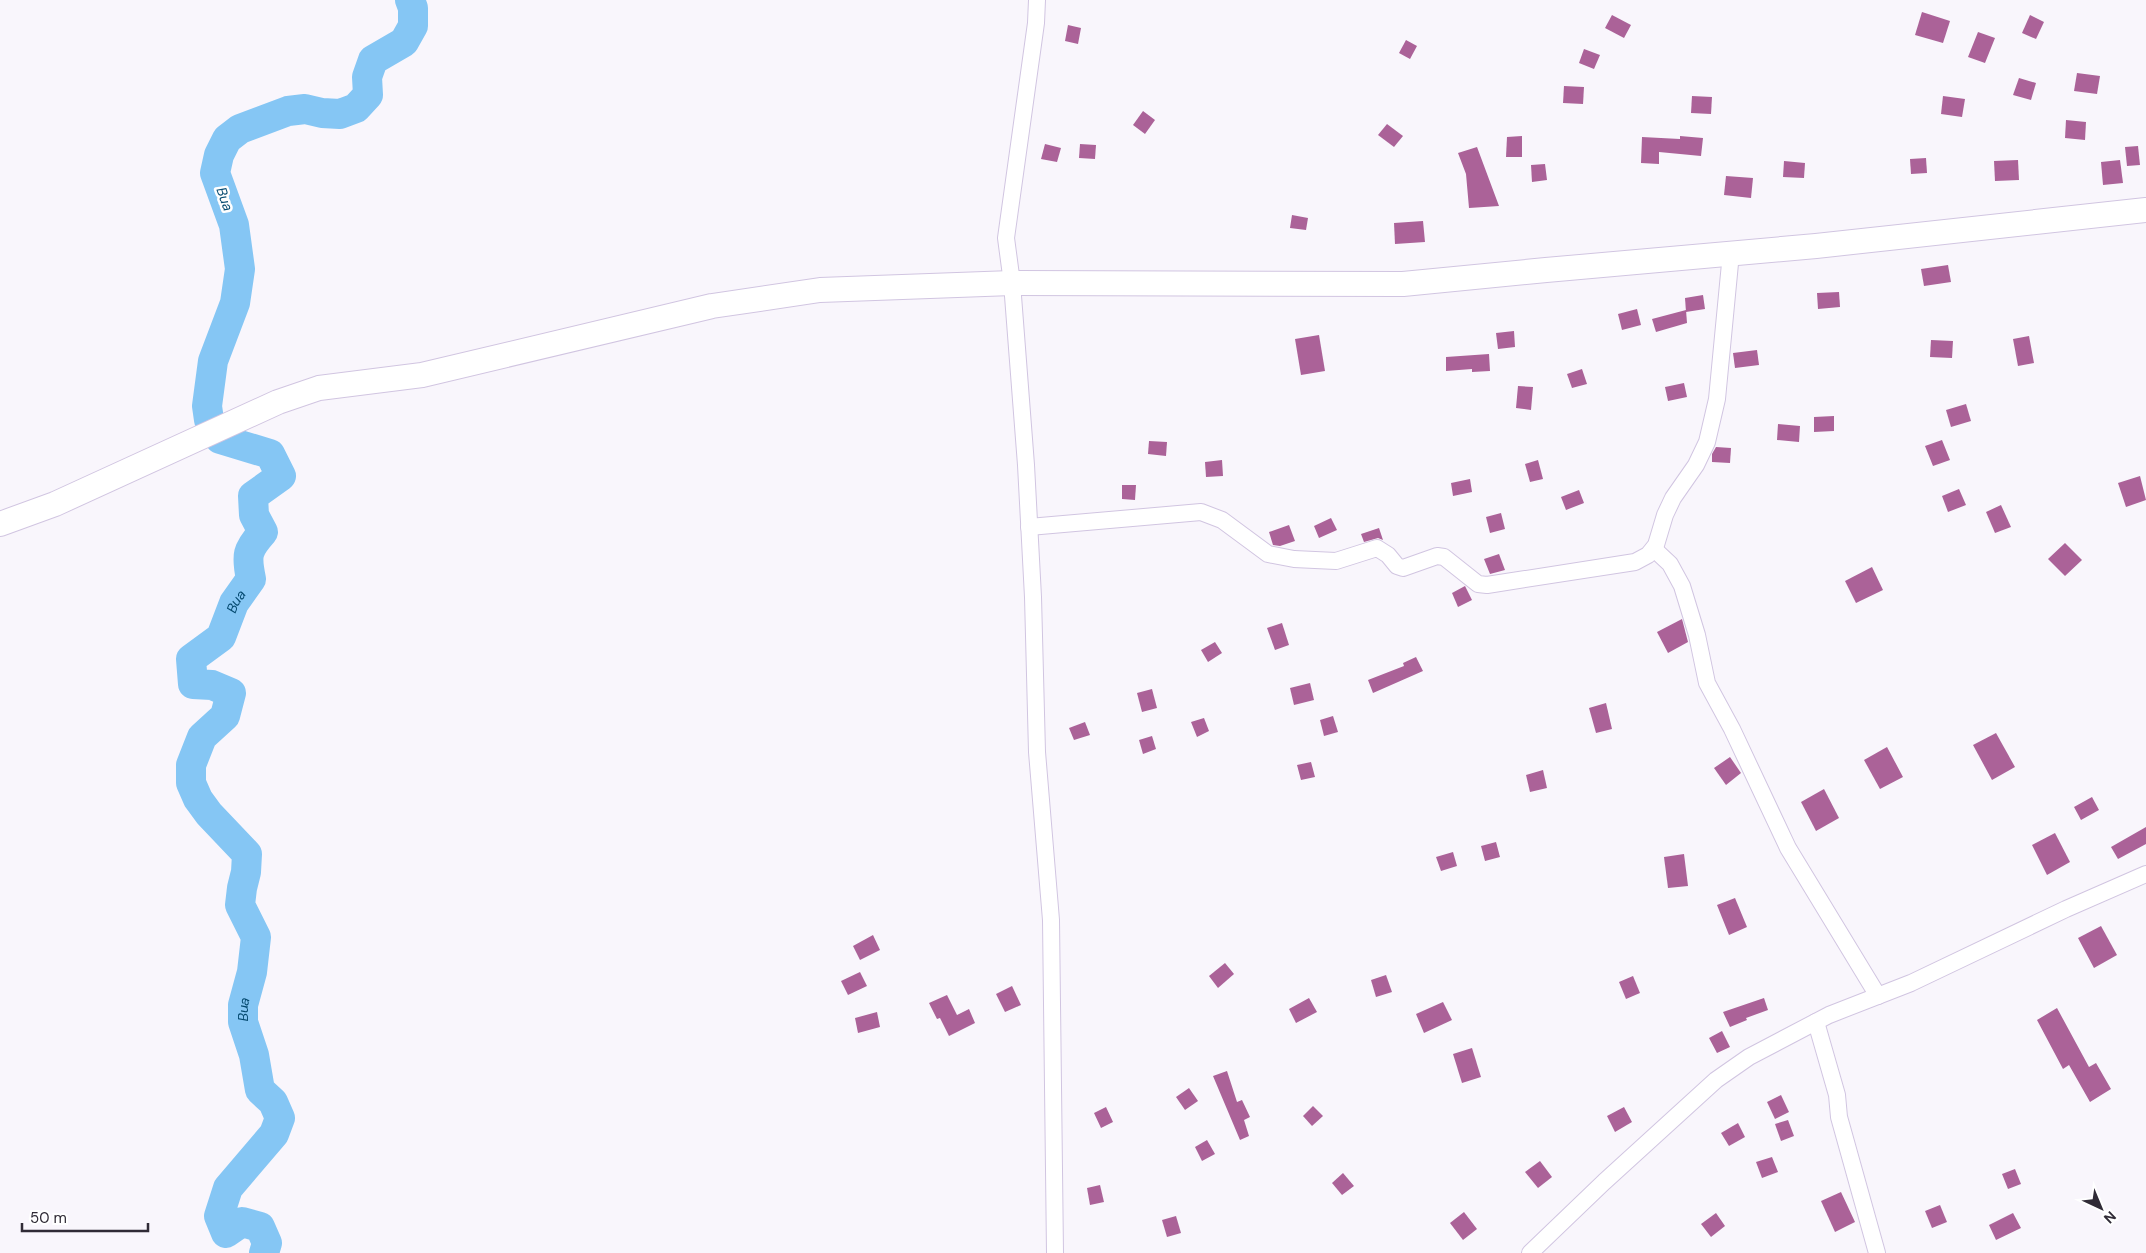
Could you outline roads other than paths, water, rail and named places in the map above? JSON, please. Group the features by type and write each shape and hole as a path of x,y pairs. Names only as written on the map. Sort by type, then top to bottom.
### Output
{"street":[{"path":"1037,0 1036,23 1006,238 1012,283 1030,527 1037,752 1051,920 1055,1253"},
{"path":"0,524 56,504 278,402 319,388 422,375 712,306 820,290 1012,283 1403,284 1816,246 2146,210"},
{"path":"1030,527 1201,512 1222,520 1268,554 1294,559 1336,561 1377,548 1388,555 1397,566 1403,568 1437,556 1444,556 1478,584 1487,585 1635,562 1648,555 1654,549 1673,498 1696,465 1708,442 1717,399 1731,253"},
{"path":"1654,549 1670,564 1682,586 1697,635 1707,683 1732,729 1788,848 1878,996"},
{"path":"1530,1253 1604,1182 1716,1080 1749,1057 1816,1022 1911,983 2066,909 2146,874"},
{"path":"1816,1022 1838,1095 1839,1117 1877,1253"}],"waterway":[{"name":"Bua","path":"264,1253 267,1243 260,1227 242,1222 226,1233 219,1216 228,1188 274,1134 280,1118 273,1102 260,1090 254,1055 243,1022 243,1005 252,972 256,937 240,905 247,854 209,814 198,799 191,783 191,765 202,737 225,716 231,693 212,685 193,684 191,659 221,637 234,603 251,579 249,553 263,532 254,515 253,496 281,476 270,454 220,439 209,420 207,406 213,361 235,303 240,269 234,225 215,173 219,155 227,139 240,129 288,111 305,109 322,113 340,114 356,108 368,95 367,77 373,60 404,42 413,26 413,8 410,0"}]}
